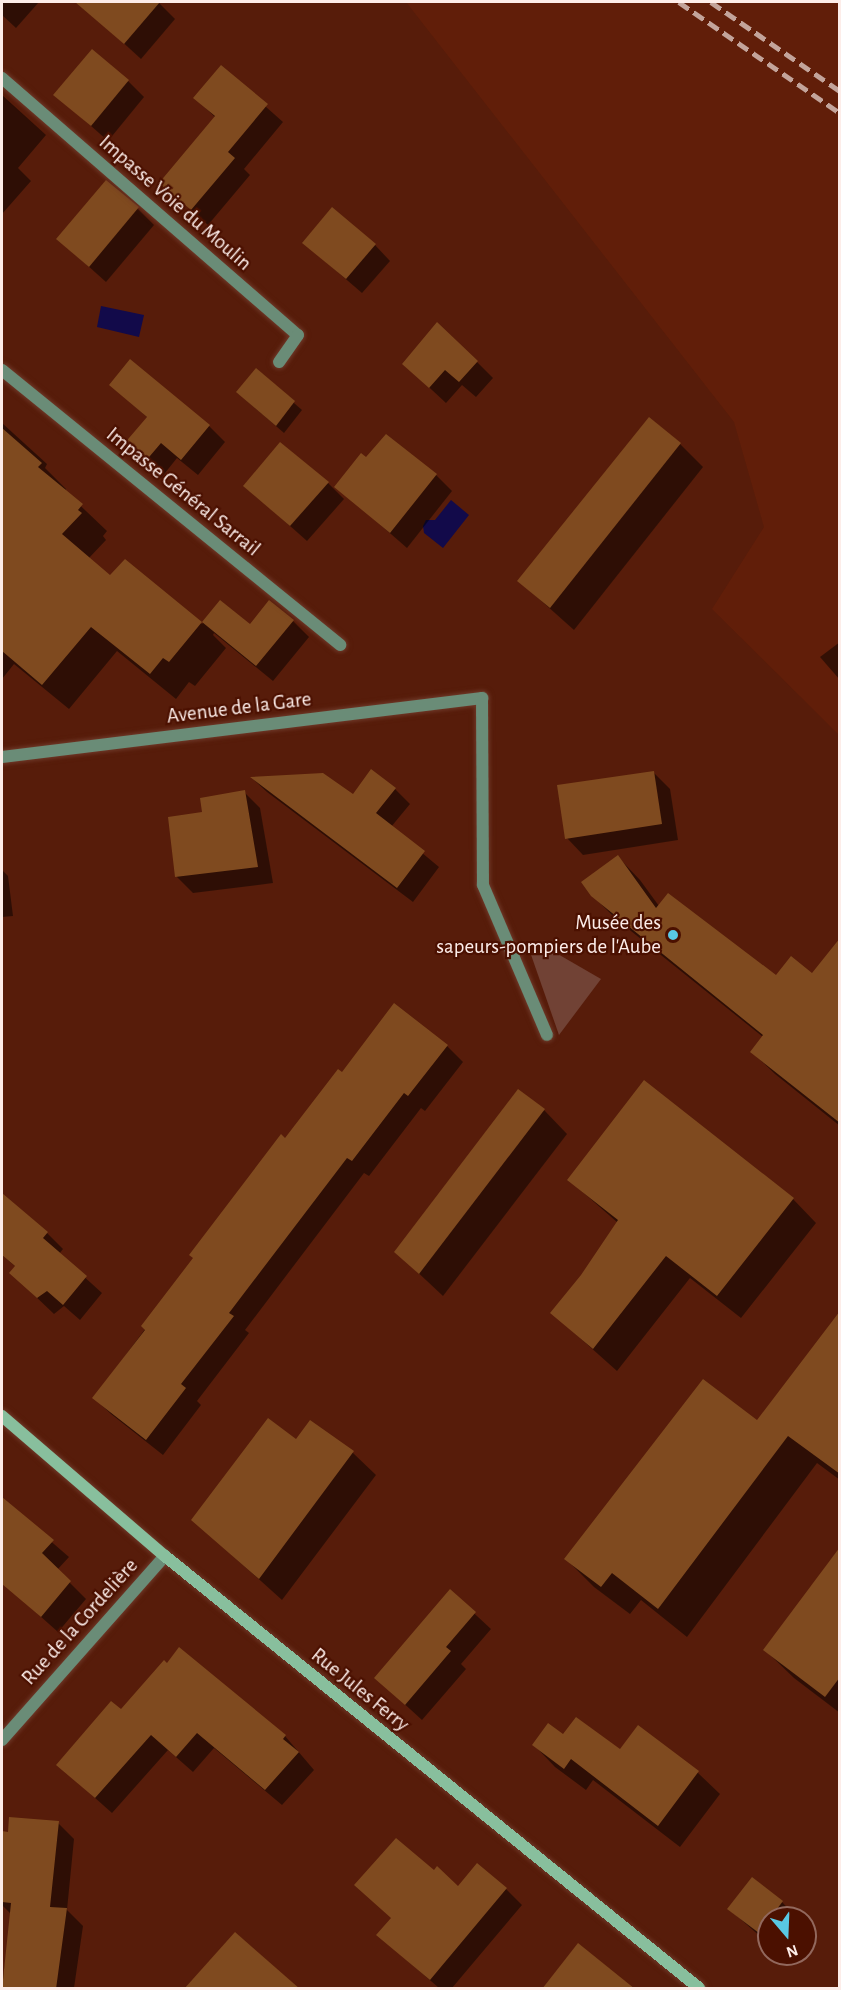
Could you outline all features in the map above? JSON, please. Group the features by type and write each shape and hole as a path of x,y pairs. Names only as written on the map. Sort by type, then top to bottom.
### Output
{"street":[{"name":"Impasse Voie du Moulin","path":"2,78 298,335 279,362"},
{"name":"Impasse Général Sarrail","path":"2,369 340,645"},
{"name":"Avenue de la Gare","path":"2,757 482,698 483,885 548,1035"},
{"name":"Rue Jules Ferry","path":"2,1416 165,1556 699,1989"},
{"name":"Rue de la Cordelière","path":"2,1740 165,1556"}],"shaded area":[{"path":"406,2 839,2 839,735 712,609 764,527 734,422"},
{"path":"101,306 144,315 139,337 97,327"},
{"path":"451,500 469,515 443,548 424,533 423,526 426,520 435,520"},
{"path":"537,942 601,979 559,1035 529,949"}],"building":[{"path":"75,2 160,2 124,44"},
{"path":"92,49 129,80 91,126 53,95"},
{"path":"221,65 268,104 228,152 235,158 191,210 159,183 215,116 193,98"},
{"path":"106,180 139,207 89,267 56,239"},
{"path":"332,207 376,244 346,279 302,243"},
{"path":"437,322 478,361 459,382 445,370 429,388 402,364"},
{"path":"130,359 210,425 181,460 161,443 144,463 123,445 147,417 109,385"},
{"path":"256,368 295,401 276,426 236,392"},
{"path":"649,417 681,443 550,608 517,581"},
{"path":"2,428 42,463 38,467 83,504 78,510 82,513 62,534 110,575 125,559 202,622 169,662 163,658 150,674 91,627 42,685 2,651"},
{"path":"386,434 437,474 390,533 334,487 361,453 366,457"},
{"path":"280,442 329,482 290,526 243,486"},
{"path":"220,600 250,624 269,600 294,620 256,666 202,622"},
{"path":"371,769 396,788 376,813 425,851 397,888 250,777 323,773 353,794"},
{"path":"654,771 662,824 565,839 557,785"},
{"path":"245,790 258,867 175,877 168,817 202,812 200,798"},
{"path":"618,855 656,908 668,893 776,975 791,956 812,973 840,938 840,1123 750,1052 763,1035 591,896 581,882"},
{"path":"394,1003 448,1045 408,1096 404,1093 352,1161 347,1158 229,1313 234,1316 181,1384 186,1388 146,1440 92,1398 145,1330 141,1326 193,1258 189,1255 281,1134 285,1138 338,1069 342,1072"},
{"path":"644,1080 794,1198 717,1296 666,1256 593,1349 550,1313 581,1275 618,1220 567,1180"},
{"path":"518,1089 545,1109 419,1274 394,1252"},
{"path":"2,1193 48,1232 43,1238 87,1276 63,1305 47,1291 37,1298 9,1273 15,1266 2,1255"},
{"path":"840,1311 840,1474 788,1436 658,1609 612,1573 601,1587 564,1559 703,1379 757,1420"},
{"path":"268,1418 296,1439 310,1420 354,1451 259,1579 191,1520"},
{"path":"2,1497 54,1540 42,1553 71,1581 41,1617 2,1584"},
{"path":"840,1547 840,1677 825,1697 763,1650"},
{"path":"450,1589 476,1612 446,1647 451,1651 405,1705 374,1678"},
{"path":"179,1647 286,1735 283,1739 299,1752 265,1790 197,1733 176,1757 151,1735 95,1798 56,1765 111,1701 121,1709 164,1660 167,1663"},
{"path":"576,1717 620,1749 638,1725 699,1771 658,1826 571,1759 564,1769 532,1745 548,1723 563,1734"},
{"path":"9,1817 59,1821 50,1907 67,1908 56,1989 2,1989 11,1903 2,1902 2,1831 8,1832"},
{"path":"396,1838 434,1870 437,1866 458,1886 477,1863 507,1888 430,1980 376,1935 391,1918 354,1885"},
{"path":"752,1877 783,1901 779,1906 757,1906 757,1932 727,1909"},
{"path":"235,1932 300,1989 184,1989"},
{"path":"578,1943 635,1989 542,1989"}],"railway":[{"path":"679,2 840,113"},
{"path":"711,2 840,91"}],"place":[{"name":"Musée des sapeurs-pompiers de l'Aube","path":"673,935"}]}
